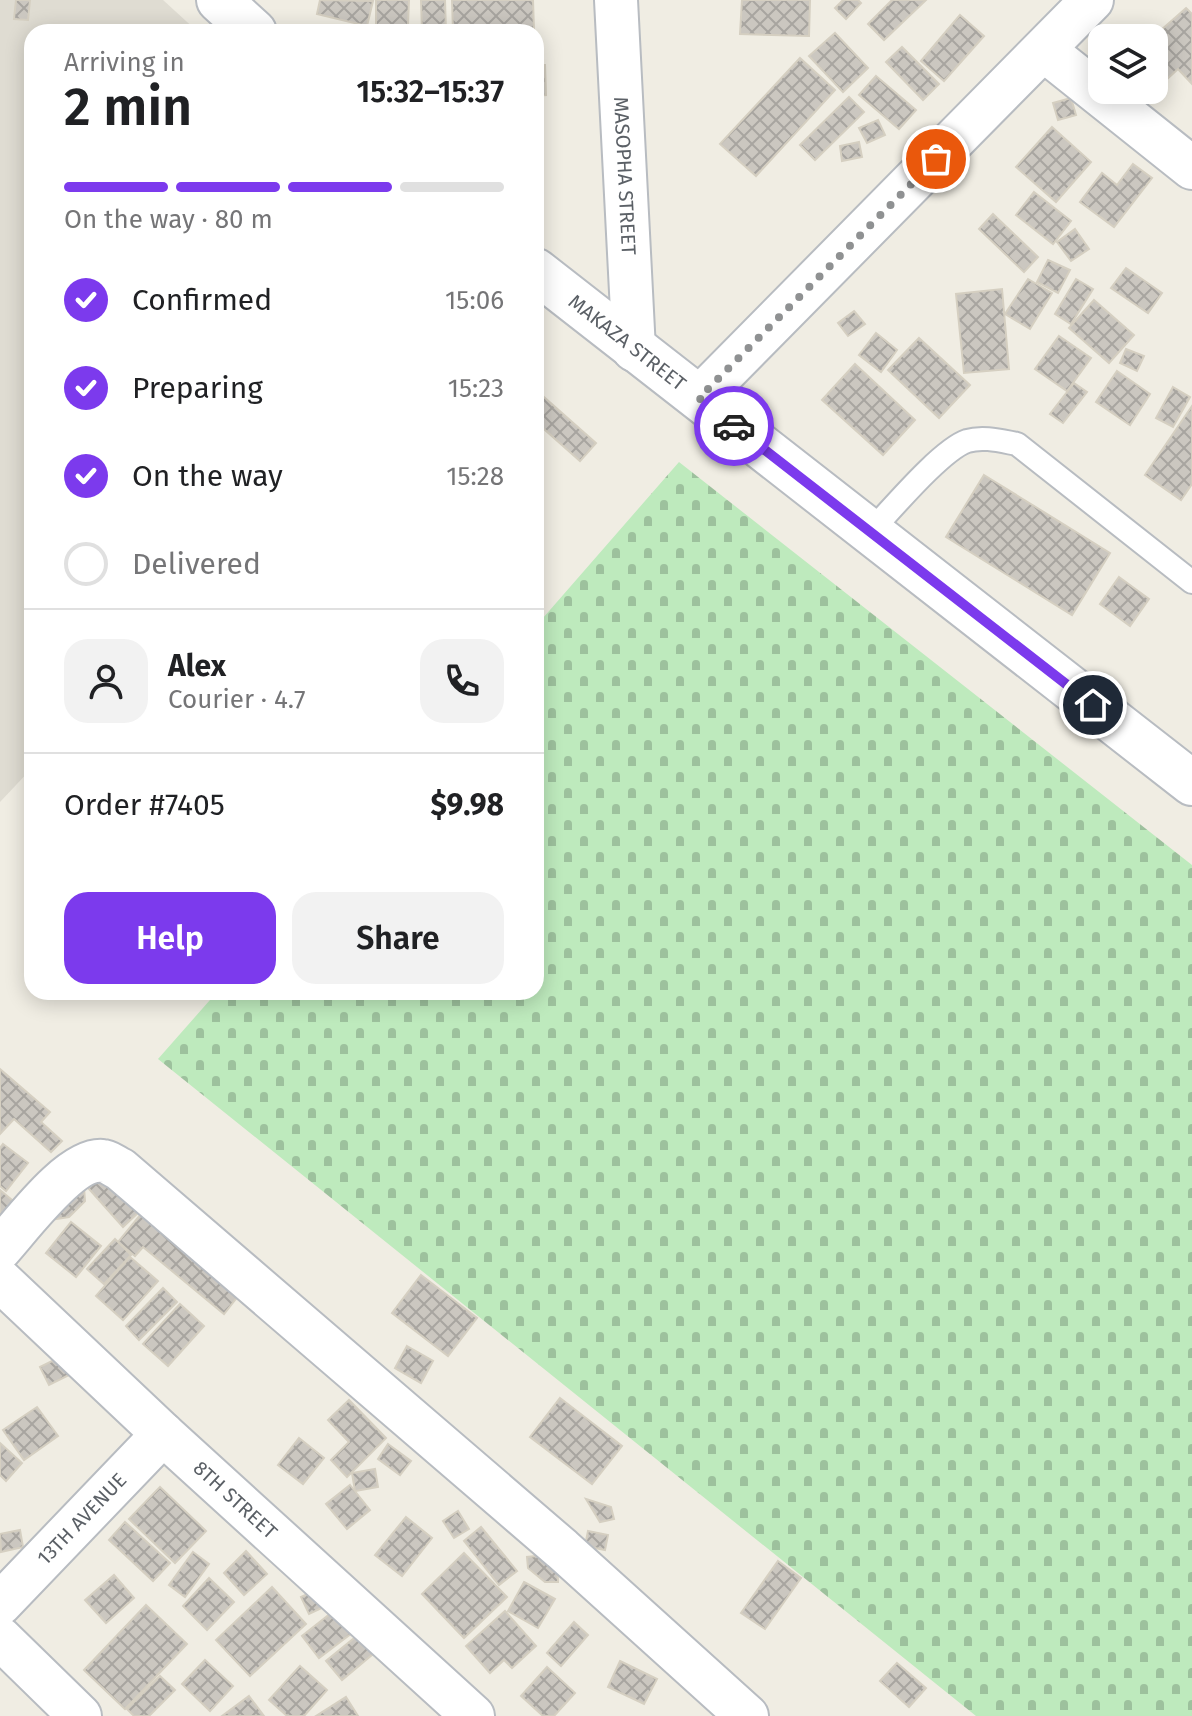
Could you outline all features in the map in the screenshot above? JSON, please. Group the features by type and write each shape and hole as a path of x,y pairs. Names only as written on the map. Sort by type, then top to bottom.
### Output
{"street":[{"name":"MASOPHA STREET","path":"616,0 634,350"},
{"path":"699,398 1092,0"},
{"path":"1044,50 1192,168"},
{"name":"MAKAZA STREET","path":"544,277 1192,783"},
{"path":"0,1249 64,1178 84,1164 104,1161 120,1169 562,1549 747,1716"},
{"name":"8TH STREET","path":"0,1280 163,1434 473,1716"},
{"name":"13TH AVENUE","path":"0,1604 163,1434"},
{"path":"0,1638 80,1716"}],"lane":[{"path":"870,532 939,461 965,442 990,439 1017,444 1192,582"}],"shaded area":[{"path":"0,0 163,0 189,24 24,24 24,776 0,802"}],"green space":[{"path":"679,462 1192,865 1192,1716 976,1716 158,1059 210,1000 544,1000 544,617"}],"building":[{"path":"16,0 30,0 28,20 14,19"},
{"path":"320,0 373,1 367,24 317,14"},
{"path":"376,0 409,0 408,24 376,24"},
{"path":"421,0 445,0 446,24 422,24"},
{"path":"452,0 533,0 534,24 453,24"},
{"path":"742,0 810,0 809,36 740,34"},
{"path":"843,0 858,0 861,3 846,19 835,8"},
{"path":"892,0 926,0 884,40 868,24"},
{"path":"1186,8 1192,14 1192,84 1178,69 1168,78 1168,24"},
{"path":"960,15 984,36 944,81 921,61"},
{"path":"835,33 868,68 843,92 809,56"},
{"path":"902,47 939,84 923,100 886,62"},
{"path":"800,58 835,90 756,176 720,144"},
{"path":"544,65 545,65 544,95"},
{"path":"876,76 916,110 899,129 859,95"},
{"path":"849,97 864,112 815,160 800,145"},
{"path":"1071,98 1076,115 1058,120 1053,103"},
{"path":"878,120 885,135 867,143 859,128"},
{"path":"1052,127 1091,162 1056,202 1016,167"},
{"path":"859,142 862,157 842,161 840,146"},
{"path":"1133,164 1152,178 1114,227 1080,202 1102,173 1117,185"},
{"path":"1034,192 1071,221 1053,244 1016,215"},
{"path":"993,214 1038,257 1024,272 979,229"},
{"path":"1075,229 1089,249 1071,261 1057,242"},
{"path":"1048,260 1070,270 1058,293 1037,282"},
{"path":"1126,268 1162,293 1148,313 1111,288"},
{"path":"1028,279 1052,293 1030,329 1005,314"},
{"path":"1076,279 1093,289 1071,324 1055,314"},
{"path":"1002,289 1009,369 964,373 956,294"},
{"path":"1094,300 1134,335 1109,363 1069,328"},
{"path":"854,311 865,324 848,336 838,323"},
{"path":"876,333 897,350 881,372 859,355"},
{"path":"1059,336 1091,358 1067,391 1035,369"},
{"path":"919,338 970,385 939,418 888,370"},
{"path":"1126,349 1144,356 1137,371 1120,363"},
{"path":"855,364 915,420 883,455 822,400"},
{"path":"1117,371 1150,394 1130,425 1096,402"},
{"path":"1074,383 1087,392 1063,423 1050,414"},
{"path":"1173,387 1190,397 1173,427 1156,418"},
{"path":"544,397 596,443 580,461 544,429"},
{"path":"1192,406 1192,484 1181,500 1145,475"},
{"path":"984,475 1110,553 1072,615 946,537"},
{"path":"1119,577 1149,599 1130,626 1100,604"},
{"path":"0,1069 50,1112 41,1122 62,1141 51,1152 14,1119 0,1134"},
{"path":"3,1144 28,1163 6,1191 0,1186 0,1148"},
{"path":"98,1167 139,1212 123,1227 82,1181"},
{"path":"84,1187 85,1201 69,1217 56,1219 55,1204"},
{"path":"0,1190 23,1209 0,1233"},
{"path":"141,1214 239,1295 224,1314 143,1247 135,1256 118,1242"},
{"path":"71,1222 101,1246 76,1277 46,1253"},
{"path":"115,1239 131,1255 104,1284 87,1269"},
{"path":"130,1257 158,1281 123,1320 96,1296"},
{"path":"421,1275 477,1318 448,1356 392,1313"},
{"path":"163,1288 177,1302 139,1340 126,1326"},
{"path":"180,1304 204,1326 168,1366 143,1344"},
{"path":"407,1346 433,1361 421,1383 395,1368"},
{"path":"60,1357 69,1375 49,1385 40,1367"},
{"path":"560,1398 622,1446 592,1484 530,1437"},
{"path":"349,1400 386,1438 347,1477 331,1460 349,1442 328,1420"},
{"path":"37,1407 58,1436 24,1460 3,1430"},
{"path":"299,1438 324,1458 303,1484 278,1465"},
{"path":"0,1443 22,1463 6,1481 0,1475"},
{"path":"388,1444 411,1461 400,1475 378,1459"},
{"path":"375,1469 378,1487 355,1491 352,1473"},
{"path":"350,1485 370,1510 347,1529 326,1504"},
{"path":"160,1487 206,1531 175,1563 129,1519"},
{"path":"586,1499 611,1507 614,1519 600,1522"},
{"path":"458,1511 469,1529 454,1538 443,1521"},
{"path":"406,1517 432,1538 402,1576 375,1555"},
{"path":"125,1522 170,1563 153,1581 109,1540"},
{"path":"481,1527 517,1571 499,1585 464,1541"},
{"path":"20,1530 23,1547 1,1552 0,1534"},
{"path":"588,1531 608,1535 605,1550 585,1546"},
{"path":"246,1551 267,1574 244,1595 224,1573"},
{"path":"193,1552 209,1564 185,1597 169,1585"},
{"path":"464,1553 507,1597 464,1638 422,1594"},
{"path":"557,1554 558,1582 545,1582 528,1568 527,1557"},
{"path":"778,1561 801,1578 765,1629 741,1613"},
{"path":"114,1575 134,1598 106,1623 85,1600"},
{"path":"209,1578 234,1602 207,1630 183,1606"},
{"path":"524,1582 555,1599 538,1628 508,1611"},
{"path":"272,1587 306,1624 250,1676 216,1640"},
{"path":"318,1589 326,1606 309,1614 301,1597"},
{"path":"146,1605 187,1644 125,1709 84,1670"},
{"path":"335,1610 352,1633 319,1658 302,1636"},
{"path":"505,1611 536,1646 512,1668 504,1660 490,1673 466,1646"},
{"path":"574,1622 588,1635 561,1666 547,1653"},
{"path":"358,1635 373,1654 342,1680 326,1661"},
{"path":"205,1660 233,1686 210,1711 182,1684"},
{"path":"620,1661 657,1679 644,1704 608,1687"},
{"path":"897,1663 926,1688 909,1707 880,1681"},
{"path":"300,1666 327,1690 304,1716 287,1716 269,1700"},
{"path":"547,1667 575,1693 554,1716 543,1716 521,1696"},
{"path":"160,1676 175,1690 149,1716 134,1716 127,1709"},
{"path":"249,1696 264,1716 222,1716"},
{"path":"346,1697 358,1716 316,1716"}],"way so far":[{"path":"734,426 699,398 936,159"}],"route":[{"path":"734,426 1093,705"}]}
